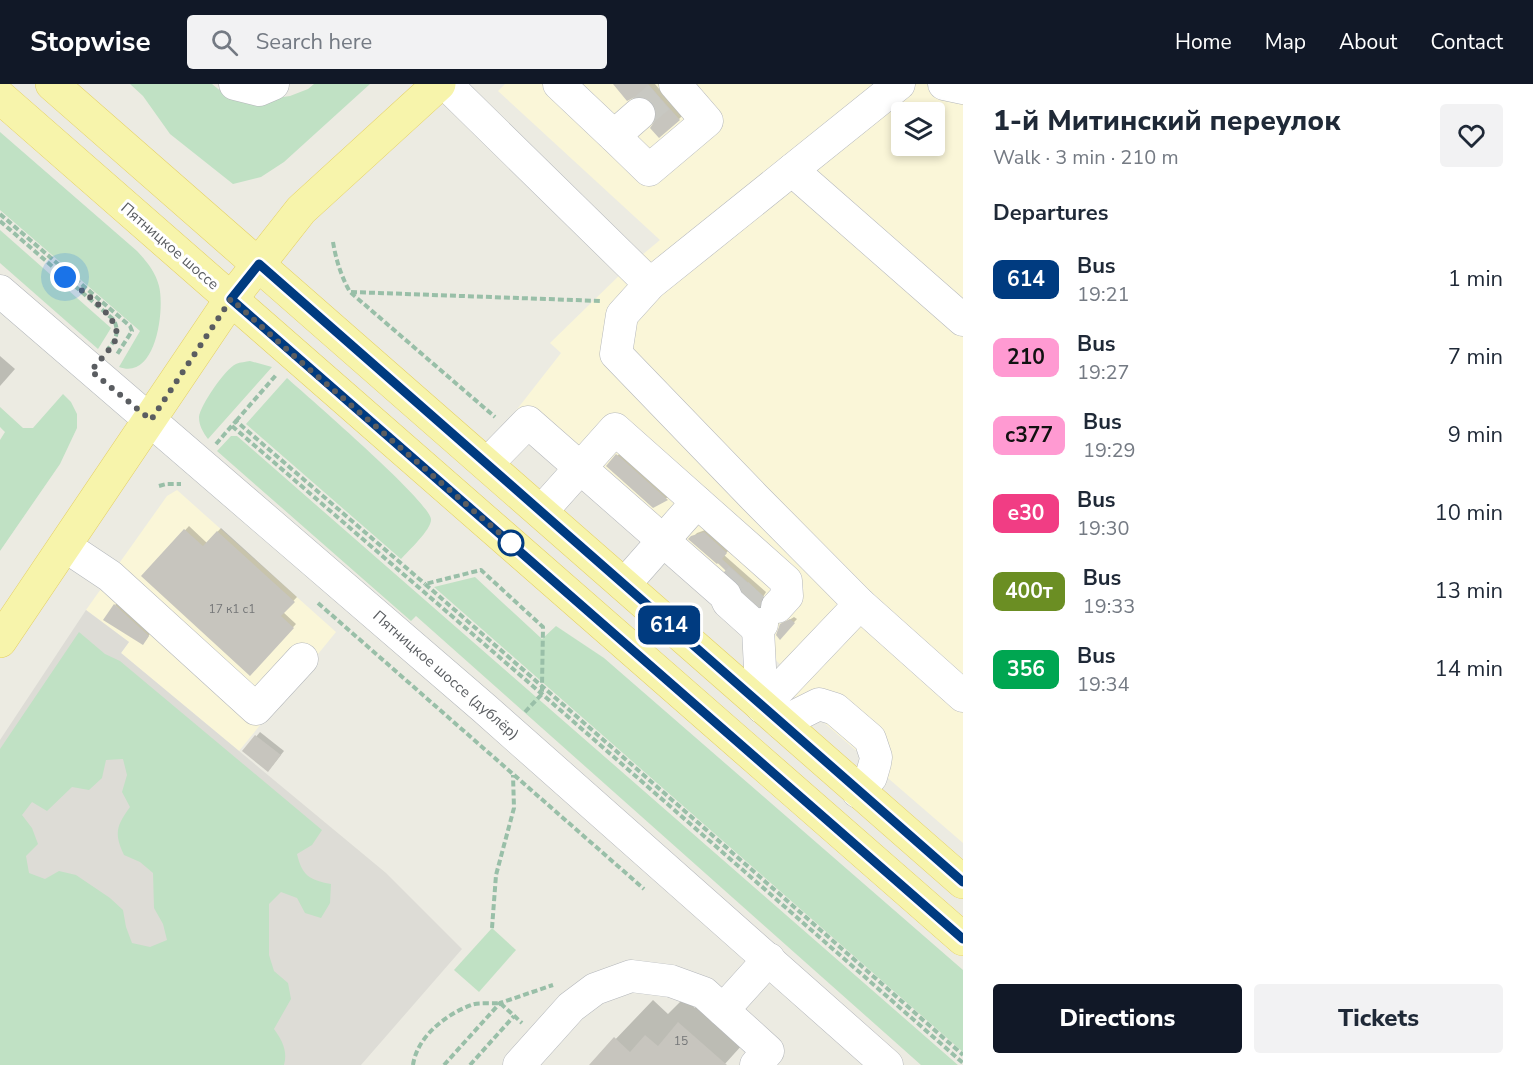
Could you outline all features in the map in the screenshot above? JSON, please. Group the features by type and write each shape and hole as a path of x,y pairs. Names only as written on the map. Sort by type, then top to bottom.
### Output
{"main road":[{"path":"52,84 963,882"},
{"path":"0,641 231,299 301,210 439,84"},
{"name":"Пятницкое шоссе","path":"0,98 963,939"}],"street":[{"path":"235,84 259,90 273,84"},
{"path":"446,84 650,284"},
{"path":"559,84 614,136 650,170 707,121 662,95 614,136"},
{"path":"898,84 650,284 622,315 616,354 754,498 860,604 963,696"},
{"path":"944,84 963,88"},
{"path":"792,170 963,320"},
{"name":"Пятницкое шоссе (дублёр)","path":"0,291 103,364 151,420 484,708 887,1065"},
{"path":"487,464 528,422 663,540 752,597"},
{"path":"541,512 615,429 697,502 752,597 771,715"},
{"path":"624,585 697,502"},
{"path":"65,546 110,576 256,709 302,659"},
{"path":"771,715 860,604"},
{"path":"771,715 819,705 836,709 861,731 870,739 876,757 871,777 858,792"},
{"path":"723,1010 769,959"},
{"path":"519,1065 571,1007 595,989 631,976 670,981 704,993 769,1060"}],"path":[{"path":"0,214 130,326 132,331 103,364"},
{"path":"0,221 114,320 118,330 103,364"},
{"path":"350,292 601,300 622,315"},
{"path":"216,444 280,371"},
{"path":"236,421 963,1055"},
{"path":"232,426 963,1063"},
{"path":"159,486 166,483 180,483 189,491"},
{"path":"425,584 481,570 543,627 542,694 524,713"},
{"path":"313,599 653,897"},
{"path":"492,928 496,875 514,808 513,774"},
{"path":"413,1065 415,1054 429,1033 450,1016 473,1004 500,1003 555,984"},
{"path":"500,1003 542,1040"},
{"path":"444,1065 500,1003"},
{"path":"470,1065 514,1016"}],"shaded area":[{"path":"505,84 963,84 963,843 785,689 782,666 511,417 561,353 550,343 630,265 660,240 498,91"},
{"path":"177,490 336,632 239,751 121,653 129,642 86,610 167,496"},
{"path":"86,610 129,642 121,653 386,873 462,949 361,1065 0,1065 0,740"}],"green space":[{"path":"130,84 212,84 228,97 269,99 290,96 314,84 370,84 284,162 261,177 233,184 170,134 143,96"},
{"path":"0,132 137,251 153,271 161,297 159,326 155,341 142,364 132,369 119,367 140,331 0,210"},
{"path":"0,230 111,328 98,349 0,263"},
{"path":"250,361 272,367 208,439 199,417 208,397 231,367"},
{"path":"287,378 390,471 425,509 431,519 430,523 424,534 401,559 246,424"},
{"path":"63,394 71,402 77,414 77,428 60,464 0,551 0,440 5,432 0,427 0,407 23,428 33,428"},
{"path":"231,436 237,436 958,1065 921,1065 416,616 411,621 217,451"},
{"path":"475,577 542,639 556,626 604,658 963,970 963,1052 434,587"},
{"path":"79,632 105,654 120,661 322,830 312,845 297,854 304,872 317,881 331,884 330,903 321,918 305,913 297,898 281,892 269,904 269,955 274,971 288,983 291,999 274,1029 283,1046 284,1065 0,1065 0,749","holes":["123,759 127,775 122,792 130,807 119,825 119,841 124,855 140,862 153,873 154,908 163,924 167,940 150,947 132,943 123,910 110,898 76,875 59,871 45,879 29,873 26,856 38,844 32,828 22,815 32,802 47,811 72,787 89,790 102,778 106,760"]},
{"path":"492,928 516,950 479,992 454,970"}],"building":[{"path":"613,84 648,84 680,120 659,138 650,128 656,119 653,103 644,97 635,97 627,101"},
{"path":"616,454 668,500 653,508 606,466"},
{"path":"184,529 203,546 217,531 295,602 281,616 294,628 250,676 141,576"},
{"path":"704,532 727,553 722,559 763,596 759,606 718,563 688,539"},
{"path":"114,604 149,636 143,645 103,620"},
{"path":"790,619 795,623 780,640 776,635 780,624"},
{"path":"255,735 281,755 268,772 242,751"},
{"path":"678,1022 727,1065 589,1065 614,1037 630,1052 645,1035 658,1046"}],"tunnel":[{"path":"639,114 659,97"},
{"path":"727,593 741,577"},
{"path":"745,609 760,593"}],"bus line":[{"name":"614","path":"963,882 259,264 231,299 963,939"}],"route":[{"path":"65,277 114,320 118,330 115,340 91,371 151,420 231,299 511,543"}]}
